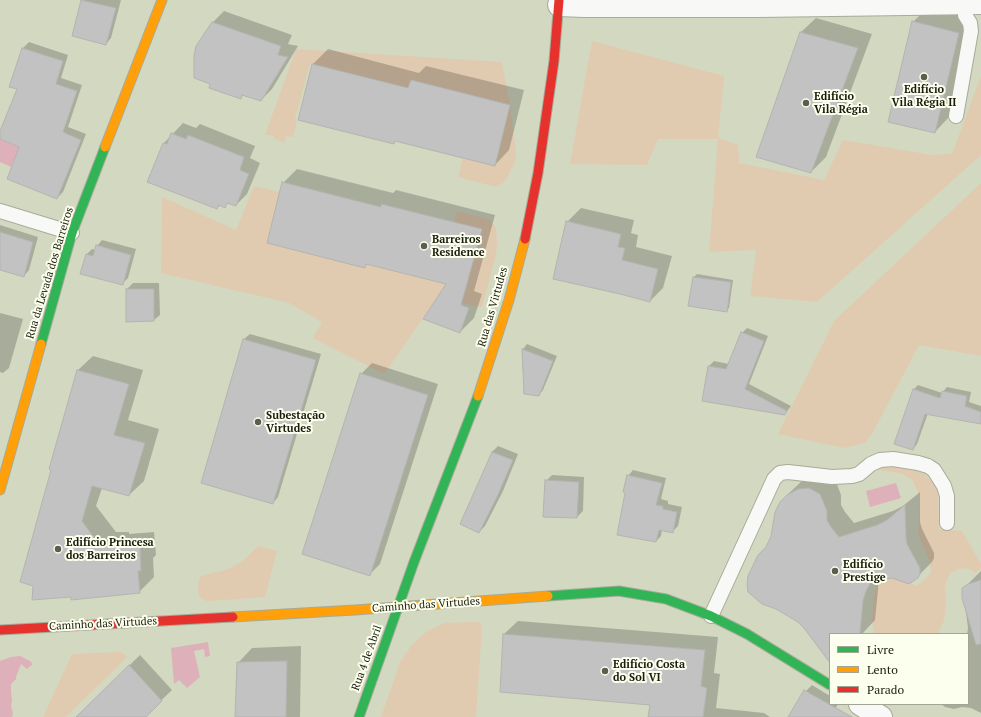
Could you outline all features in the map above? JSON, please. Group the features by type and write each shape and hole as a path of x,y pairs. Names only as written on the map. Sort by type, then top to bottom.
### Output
{"street":[{"name":"Rua da Levada dos Barreiros","path":"0,490 72,233 162,0"},
{"path":"559,2 584,6 973,4"},
{"name":"Rua das Virtudes","path":"398,607 482,386 509,300 524,240 538,173 553,68 559,2"},
{"name":"Caminho das Virtudes","path":"0,630 398,607 619,591 666,600 711,616 747,634 829,684"},
{"name":"Rua 4 de Abril","path":"359,717 398,607"},
{"path":"862,705 881,717"}],"lane":[{"path":"956,116 971,31 970,23 965,14 973,4"},
{"path":"0,211 72,233"},
{"path":"711,616 774,479 780,473 788,472 832,477 852,476 859,474 871,464 880,460 893,459 918,463 928,466 934,470 944,486 947,496 946,522"}],"shaded area":[{"path":"592,41 724,76 718,138 738,145 739,163 824,180 843,140 932,155 952,154 981,76 981,155 817,302 750,296 756,250 709,252 718,139 658,139 647,165 570,164"},
{"path":"296,49 502,62 510,105 411,80 408,88 310,63 295,119 297,120 293,137 286,136 284,143 274,138 274,136 265,135"},
{"path":"510,105 516,154 515,161 504,182 496,187 458,177 463,157 495,165"},
{"path":"0,139 19,147 11,167 0,162"},
{"path":"981,183 981,356 919,345 872,434 865,443 844,448 778,434 834,321"},
{"path":"254,186 280,192 267,243 365,267 366,264 466,289 481,229 454,222 457,211 491,221 496,228 496,255 482,307 462,303 440,294 384,374 313,338 322,322 289,303 161,273 162,197 236,230"},
{"path":"894,466 923,473 936,485 938,496 939,529 962,531 981,564 981,569 975,573 968,568 958,569 950,573 945,585 946,602 944,621 938,633 874,633 872,620 874,597 877,586 886,579 899,578 916,586 924,581 931,573 930,562 918,535 920,496 912,480 903,474 878,470 878,467"},
{"path":"896,483 901,498 870,507 866,491"},
{"path":"258,546 277,551 265,597 206,601 200,597 198,592 198,583 201,576 225,570 234,566 245,559"},
{"path":"479,622 482,627 476,717 381,717 400,662 411,646 426,632 444,623"},
{"path":"208,642 210,656 205,657 204,649 194,651 200,677 187,688 179,680 174,684 171,648"},
{"path":"122,652 127,657 66,717 43,717 72,654"},
{"path":"20,656 33,664 27,669 21,664 16,679 11,684 12,717 0,717 0,661 11,657"}],"building":[{"path":"81,0 116,8 106,45 72,36"},
{"name":"Edifício Vila Régia II","path":"912,21 959,33 935,133 888,122"},
{"path":"212,22 281,46 278,55 288,57 261,101 242,95 241,99 209,88 210,84 194,78 194,56 196,46"},
{"name":"Edifício Vila Régia","path":"800,32 858,48 811,173 756,157"},
{"path":"22,48 63,61 56,84 77,91 63,132 81,140 57,199 7,179 19,147 0,139 0,131 17,89 9,87"},
{"path":"312,64 408,88 411,80 510,105 495,166 395,141 394,144 298,120"},
{"path":"171,133 186,139 188,135 244,157 240,170 249,174 236,206 227,203 225,208 219,205 217,209 147,182 163,143 167,144"},
{"path":"282,182 381,207 381,204 482,229 461,305 469,308 460,333 423,319 446,284 366,264 365,268 267,243"},
{"path":"566,221 621,234 618,247 625,248 622,260 658,269 650,302 553,279"},
{"path":"0,232 33,242 24,277 0,270"},
{"path":"96,245 131,255 123,285 80,274 86,254 93,256"},
{"path":"693,277 731,282 727,312 688,306"},
{"path":"126,289 154,289 154,321 126,322"},
{"path":"741,332 764,341 745,389 787,411 785,415 702,401 708,366 726,369"},
{"name":"Subestação Virtudes","path":"243,339 316,360 273,504 201,483"},
{"path":"522,349 553,361 539,396 524,394"},
{"path":"77,370 129,384 114,435 145,443 129,496 92,486 82,521 101,547 115,546 115,548 140,546 141,571 138,571 140,593 71,600 71,597 32,600 33,586 20,582 51,470 49,469"},
{"path":"360,373 428,395 370,576 302,554"},
{"path":"913,389 940,398 942,391 967,396 965,406 981,412 981,424 925,414 913,450 894,444"},
{"path":"492,452 513,460 479,533 460,524"},
{"path":"627,475 662,483 656,505 663,506 663,509 677,512 673,533 659,530 656,542 617,535"},
{"path":"545,480 579,482 577,518 543,517"},
{"name":"Edifício Prestige","path":"809,488 820,494 827,511 827,520 839,537 877,525 887,520 905,505 907,544 920,568 918,578 909,584 892,578 871,582 863,601 860,633 829,633 829,662 798,622 776,609 762,604 748,592 748,576 758,555 766,547 771,536 775,512 780,502 787,495 798,489"},
{"path":"981,580 981,644 976,645 962,598 962,588 968,584"},
{"name":"Edifício Costa do Sol VI","path":"503,634 705,650 701,686 707,688 703,717 648,717 650,705 500,692"},
{"path":"287,661 286,717 235,717 237,662"},
{"path":"129,665 162,701 146,717 76,717"},
{"path":"804,690 852,717 788,717"}],"traffic: fast":[{"path":"41,344 72,233 105,147"},
{"path":"359,717 414,562 478,396"},
{"path":"548,596 619,591 666,599 711,616 747,634 829,684"}],"traffic: slow":[{"path":"105,147 162,0"},
{"path":"478,396 509,300 525,239"},
{"path":"0,490 41,344"},
{"path":"233,617 548,596"}],"traffic: jam":[{"path":"525,239 538,173 554,61 559,0"},
{"path":"0,630 233,617"}],"place":[{"name":"Edifício Vila Régia II","path":"924,77"},
{"name":"Edifício Vila Régia","path":"806,103"},
{"name":"Barreiros Residence","path":"424,246"},
{"name":"Subestação Virtudes","path":"258,422"},
{"name":"Edifício Princesa dos Barreiros","path":"58,549"},
{"name":"Edifício Prestige","path":"835,571"},
{"name":"Edifício Costa do Sol VI","path":"605,671"}]}
